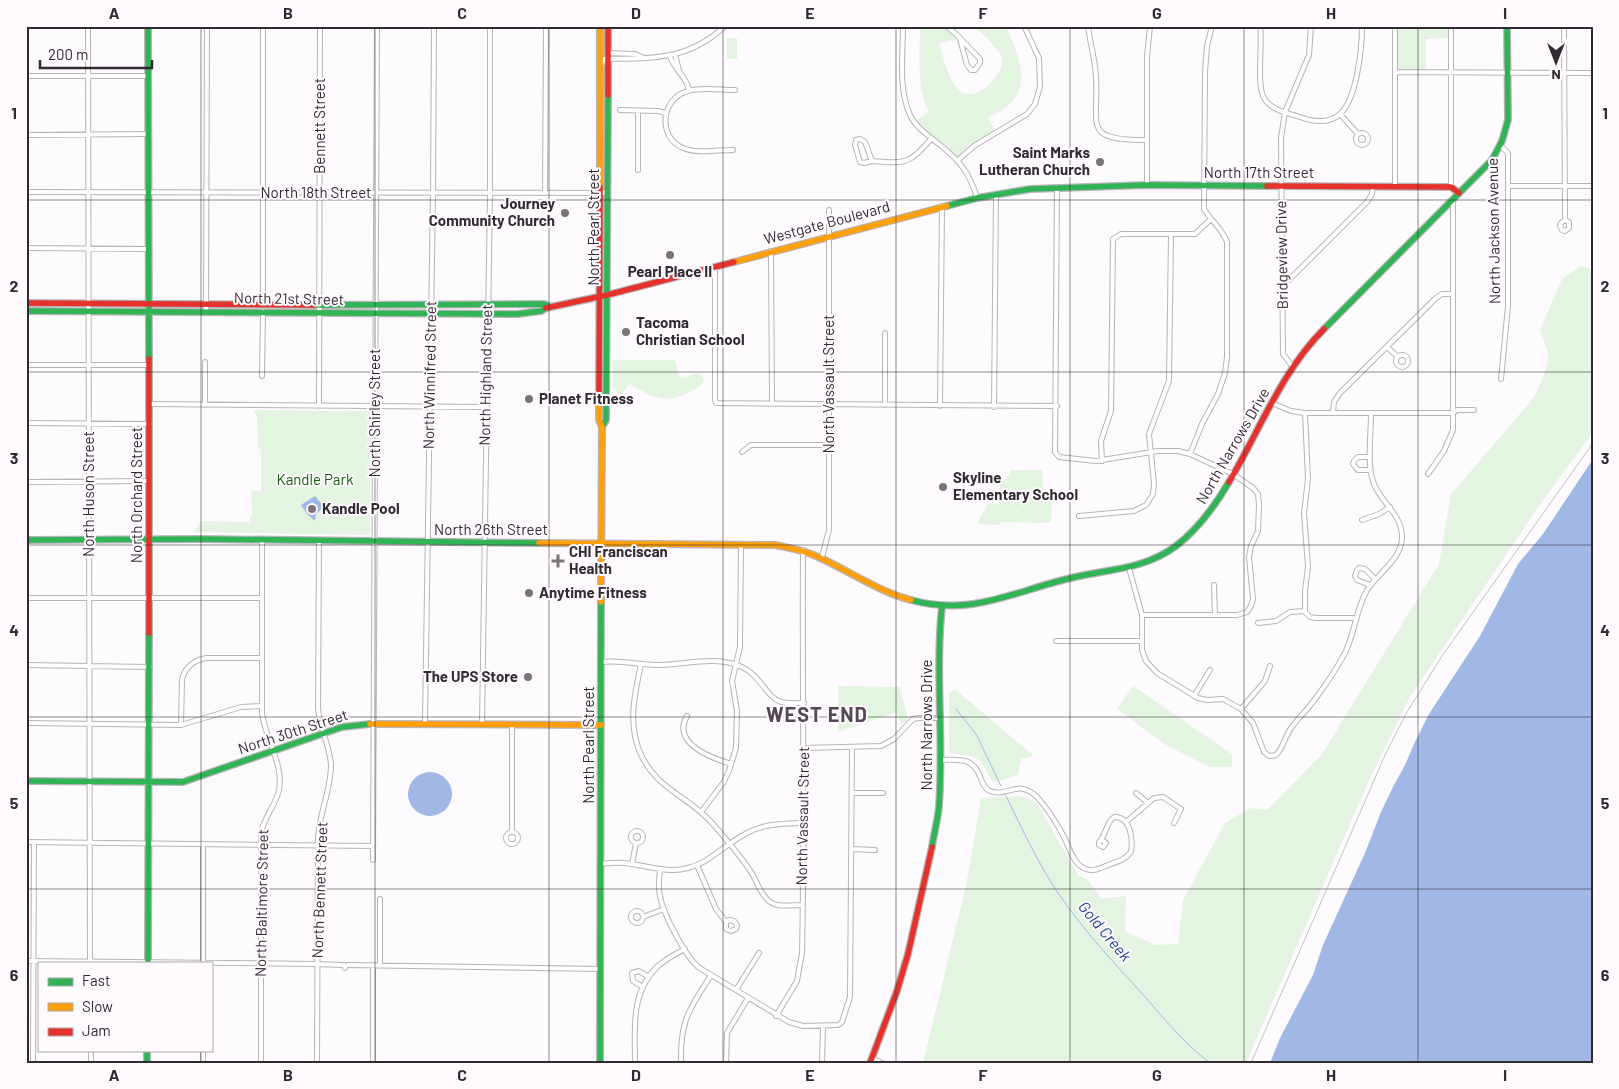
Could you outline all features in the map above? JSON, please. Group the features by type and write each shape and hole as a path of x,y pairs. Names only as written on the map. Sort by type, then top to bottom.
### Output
{"main road":[{"name":"North Orchard Street","path":"148,26 150,404 148,962"},
{"name":"North Pearl Street","path":"600,26 603,193 603,296 599,420 602,428 600,1063"},
{"name":"North Pearl Street","path":"603,193 608,26"},
{"name":"North Jackson Avenue","path":"1501,146 1508,120 1507,26"},
{"name":"North Narrows Drive","path":"871,1060 897,992 916,924 939,808 941,718 939,636 942,606 961,607 995,602 1065,580 1129,568 1146,563 1161,555 1191,534 1211,512 1292,366 1321,331 1492,160 1501,146"},
{"name":"North 17th Street","path":"1056,187 1281,185 1451,187"},
{"name":"Westgate Boulevard","path":"603,296 942,206 996,194 1056,187"},
{"path":"1451,187 1460,193"},
{"name":"North 21st Street","path":"26,311 206,310 488,315 541,311 549,306 603,296"},
{"name":"North 21st Street","path":"26,303 544,304 549,306"},
{"name":"North 26th Street","path":"26,540 319,540 775,545 803,550 822,557 895,596 942,606"},
{"name":"North 30th Street","path":"26,782 183,782 348,726 374,723 601,725"}],"street":[{"name":"North Huson Street","path":"88,26 90,192 90,962"},
{"path":"206,310 207,26"},
{"path":"263,26 263,304"},
{"name":"Bennett Street","path":"319,406 320,26"},
{"name":"North Shirley Street","path":"373,860 377,26"},
{"name":"North Winnifred Street","path":"425,723 434,193 434,26"},
{"name":"North Highland Street","path":"482,724 483,542 490,193 490,26"},
{"path":"545,193 546,26"},
{"path":"600,42 602,52 608,56 636,59 672,55 685,52 702,44 725,26"},
{"path":"903,26 904,100 914,122 957,161 971,179 976,198"},
{"path":"946,26 960,39 980,61 980,65 975,70 970,69 967,64 960,39"},
{"path":"1088,26 1096,75 1095,117 1098,127 1106,136 1116,139 1147,140"},
{"path":"1147,185 1147,58 1150,26"},
{"path":"1190,454 1222,383 1227,357 1228,246 1223,232 1210,220 1204,209 1205,72 1207,46 1212,26"},
{"path":"1260,26 1262,94 1270,105 1285,112 1304,119 1320,121 1332,119 1340,114 1348,101 1361,55 1362,26"},
{"name":"Bridgeview Drive","path":"1292,366 1283,354 1281,132 1285,112 1309,55 1311,26"},
{"path":"1394,186 1395,26"},
{"path":"1451,26 1451,187"},
{"path":"1564,26 1565,220"},
{"path":"957,161 974,146 1027,114 1035,104 1040,87 1039,58 1025,27"},
{"path":"672,55 690,90"},
{"path":"600,68 603,59 608,56"},
{"path":"1395,72 1593,72"},
{"path":"26,76 148,76"},
{"path":"733,150 689,149 680,146 672,139 666,129 665,113 677,96 690,90 735,90"},
{"path":"620,110 658,111 665,113"},
{"path":"638,111 638,170"},
{"path":"1340,114 1358,134"},
{"path":"26,135 149,134"},
{"path":"872,161 866,142 860,139 856,140 855,146 860,162 864,163 910,160 932,139"},
{"name":"North Jackson Avenue","path":"1501,146 1508,153 1508,306 1501,379"},
{"path":"1282,283 1289,280 1368,202 1373,186"},
{"path":"1508,186 1593,186"},
{"path":"1056,187 1057,454 1059,457 1102,461 1150,453 1178,451 1190,454 1233,474 1253,488 1258,494 1258,531 1251,546 1249,557 1253,600 1249,610 1241,615 1142,615"},
{"name":"North 18th Street","path":"26,192 603,193"},
{"path":"994,407 996,194"},
{"path":"1428,474 1451,438 1453,413 1453,200"},
{"path":"940,406 942,206"},
{"name":"North Vassault Street","path":"822,557 829,530 829,210"},
{"path":"1102,461 1101,441 1111,411 1112,243 1116,236 1121,234 1195,234 1210,220"},
{"path":"1079,516 1134,511 1146,505 1150,500 1154,486 1149,434 1169,381 1171,234"},
{"path":"26,248 149,249"},
{"path":"771,251 772,404"},
{"path":"715,265 715,402 718,404 1057,406"},
{"path":"1333,412 1336,398 1436,298 1442,294 1453,294"},
{"path":"262,376 263,311"},
{"path":"885,333 885,405"},
{"path":"1387,347 1398,357"},
{"path":"204,404 205,362"},
{"path":"26,365 149,365"},
{"path":"1272,403 1290,412 1305,413 1453,413 1457,410 1474,410"},
{"path":"150,404 486,407"},
{"path":"1305,413 1308,479 1304,522 1308,567 1306,613"},
{"path":"1129,568 1142,615 1143,655 1154,670 1194,696 1207,700 1223,699 1241,709 1255,726 1264,752 1271,756 1278,752 1288,732 1309,707 1343,657 1360,604 1375,579 1396,556 1402,541 1402,530 1398,520 1378,493 1370,470 1371,413"},
{"path":"26,423 150,424"},
{"path":"742,452 751,445 756,444 829,445"},
{"path":"1370,457 1358,457 1354,460 1353,464 1358,470 1370,470"},
{"path":"26,482 150,481"},
{"path":"1362,520 1390,507"},
{"name":"North Baltimore Street","path":"260,1063 262,826 278,795 280,785 278,768 263,722 262,540"},
{"name":"North Bennett Street","path":"317,1063 318,845 319,827 330,774 329,753 318,708 319,540"},
{"path":"700,812 719,789 731,764 736,748 737,711 732,686 741,642 741,544"},
{"name":"North Vassault Street","path":"776,1016 794,986 800,968 802,946 803,550"},
{"path":"1370,586 1357,580 1355,576 1357,570 1359,568 1365,569 1375,579"},
{"path":"1214,585 1215,615"},
{"path":"26,598 262,598"},
{"path":"1258,623 1276,621 1290,612 1306,613 1316,618 1355,618"},
{"path":"1056,641 1142,641"},
{"path":"181,724 182,680 185,670 190,665 206,658 262,658"},
{"path":"602,662 624,661 662,665 714,662 735,664 754,674 775,699 782,702 804,703"},
{"path":"641,664 633,709 633,727 639,750 651,771 661,783 712,822 748,867 769,901 779,905 802,905"},
{"path":"26,665 150,667"},
{"path":"1241,709 1265,681 1270,666"},
{"path":"1194,696 1210,670"},
{"path":"26,723 181,724 242,707 262,706"},
{"path":"687,716 683,730 693,745 706,756 731,764"},
{"path":"803,748 886,744 894,739 913,719 941,718"},
{"path":"512,725 512,832"},
{"path":"660,869 659,894 664,909 691,960 711,975 776,1016 798,1025 835,1027 840,1024 850,997 852,747"},
{"path":"941,760 957,760 972,763 977,769 983,784 990,791 998,793 1020,788 1034,794 1050,815 1077,862 1087,870 1096,869 1129,856 1131,845 1126,822 1122,818 1112,819 1102,840"},
{"path":"852,793 883,793"},
{"path":"1136,793 1148,804"},
{"path":"1126,822 1154,798 1163,797 1181,809 1174,822"},
{"path":"601,864 632,864 679,870 697,865 729,843 763,826 803,823"},
{"path":"26,842 373,846"},
{"path":"33,1063 34,842"},
{"path":"632,864 636,843"},
{"path":"26,960 204,962 204,844"},
{"path":"852,849 875,850"},
{"path":"697,865 716,909 726,922"},
{"path":"380,899 380,965"},
{"path":"643,917 664,909"},
{"path":"635,1063 636,1008 643,987 649,977 665,961 684,949"},
{"path":"736,990 758,953"},
{"path":"212,962 600,969"},
{"path":"373,965 373,1063"},
{"path":"643,987 633,981 632,974 639,971 649,977"},
{"path":"681,1063 682,1030 686,1016 711,975"},
{"path":"726,1063 727,1033 748,998"},
{"path":"822,1063 823,1026"},
{"name":"North Narrows Drive","path":"871,1060 882,1063"}],"green space":[{"path":"920,26 947,26 960,39 939,43 947,70 953,82 962,92 968,94 982,90 989,85 1000,71 1002,64 1002,58 997,50 973,26 1005,26 1015,46 1021,68 1021,80 1014,100 988,118 996,132 974,146 957,161 914,122 929,112 920,81"},
{"path":"1398,26 1449,26 1449,38 1426,39 1426,70 1398,69"},
{"path":"727,38 737,38 737,59 727,59"},
{"path":"1580,266 1593,270 1593,432 1539,506 1410,697 1370,778 1246,1063 923,1063 966,886 981,798 1016,796 1029,798 1038,805 1078,875 1088,880 1102,899 1126,896 1125,931 1155,945 1178,944 1183,900 1225,823 1251,808 1267,810 1322,754 1439,564 1451,494 1534,397 1543,378 1548,358 1540,330 1562,279"},
{"path":"612,360 675,360 679,377 684,378 696,373 702,375 704,381 692,391 675,398 667,399 653,396 630,384 623,393 619,394 613,387"},
{"name":"Kandle Park","path":"254,410 371,411 369,535 194,532 201,521 249,522 252,513 251,491 261,491 261,450 258,447 257,417"},
{"path":"1010,470 1042,470 1044,498 1052,498 1051,521 1048,523 1001,522 1000,525 978,524 987,504 1000,504 1000,483 1007,479 1007,476 1010,475"},
{"path":"838,686 900,687 908,720 902,724 895,713 838,732"},
{"path":"1133,686 1232,754 1232,767 1209,767 1166,745 1117,709"},
{"path":"955,689 1034,756 1021,759 1018,775 996,782 992,781 984,766 976,758 949,753 949,693"}],"water":[{"path":"1593,459 1593,1063 1270,1063 1280,1038 1313,975 1323,945 1365,853 1381,812 1429,714 1480,636 1518,564 1543,534"},
{"name":"Kandle Pool","path":"315,496 324,507 316,514 315,521 301,505"},
{"path":"434,772 446,778 451,785 451,803 446,810 439,815 426,816 418,813 411,806 408,790 411,782 418,775"}],"waterway":[{"name":"Gold Creek","path":"956,709 976,734 1001,786"},
{"name":"Gold Creek","path":"1006,796 1030,846 1058,893 1078,921 1176,1032 1210,1063"}],"railway":[{"path":"1251,1063 1386,753 1407,712 1442,656 1593,443"}],"traffic: fast":[{"path":"148,26 149,359"},
{"path":"1324,329 1492,160 1502,141 1508,120 1507,26"},
{"path":"602,427 606,420 608,95"},
{"path":"947,206 977,198 1030,189 1147,185 1267,186"},
{"path":"313,305 544,304 549,306"},
{"path":"26,311 518,314 541,311 546,308"},
{"path":"911,600 934,604 975,604 1054,582 1140,564 1164,554 1192,532 1212,508 1229,482"},
{"path":"26,540 202,539 539,543"},
{"path":"600,1063 601,602"},
{"path":"932,847 938,811 940,781 939,656 942,606"},
{"path":"148,962 149,633"},
{"path":"26,781 183,782 342,727 370,724"},
{"path":"147,1052 147,1063"}],"traffic: slow":[{"path":"600,26 600,187"},
{"path":"734,262 947,206"},
{"path":"599,391 599,420 602,427 601,602"},
{"path":"539,543 775,545 811,554 886,591 911,600"},
{"path":"370,724 601,725"}],"traffic: jam":[{"path":"608,26 608,95"},
{"path":"1267,186 1451,187 1459,193"},
{"path":"599,391 600,187"},
{"path":"546,308 607,295 734,262"},
{"path":"26,303 313,305"},
{"path":"1229,482 1283,383 1295,364 1324,329"},
{"path":"149,359 149,633"},
{"path":"870,1063 897,991 908,954 932,847"}],"place":[{"name":"Saint Marks Lutheran Church","path":"1100,162"},
{"name":"Journey Community Church","path":"565,213"},
{"name":"Pearl Place II","path":"670,255"},
{"name":"Tacoma Christian School","path":"626,332"},
{"name":"Planet Fitness","path":"529,399"},
{"name":"Skyline Elementary School","path":"943,487"},
{"name":"Kandle Pool","path":"312,509"},
{"name":"CHI Franciscan Health","path":"558,561"},
{"name":"Anytime Fitness","path":"529,593"},
{"name":"The UPS Store","path":"528,677"}],"district":[{"name":"WEST END","path":"817,715"}]}
